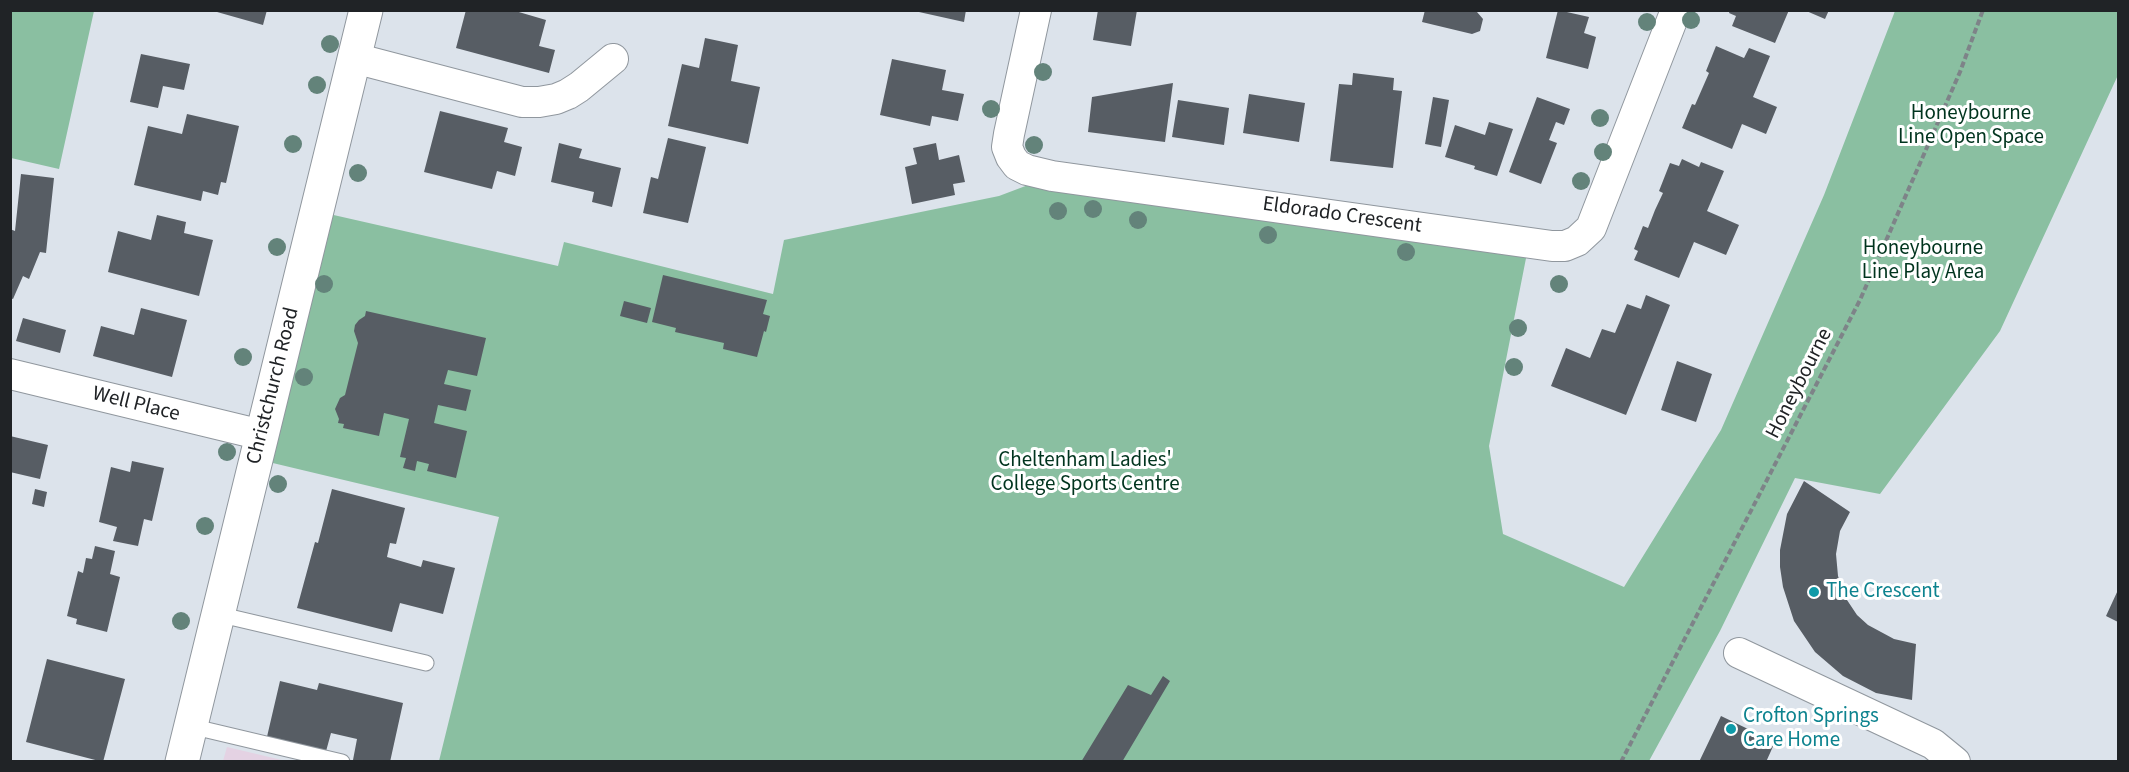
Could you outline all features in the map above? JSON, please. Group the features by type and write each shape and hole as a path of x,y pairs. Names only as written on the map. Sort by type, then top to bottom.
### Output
{"street":[{"name":"Christchurch Road","path":"182,762 366,10"},
{"name":"Eldorado Crescent","path":"1036,10 1008,147 1017,165 1027,170 1052,176 1565,246 1577,241 1591,228 1676,10"},
{"path":"354,58 522,102 555,99 568,94 613,59"},
{"name":"Well Place","path":"10,374 262,435"},
{"path":"1739,653 1933,744 1955,762"}],"lane":[{"path":"218,614 426,663"},
{"path":"190,726 342,762"}],"path":[{"name":"Honeybourne","path":"1621,762 1860,300 1960,72 1983,10"}],"shaded area":[{"path":"227,747 286,761 223,761"}],"green space":[{"path":"10,11 94,11 59,169 11,158"},
{"name":"Cheltenham Ladies' College Sports Centre","path":"1895,11 2118,11 2118,75 2000,331 1880,494 1795,478 1720,631 1649,761 439,761 499,517 256,459 316,211 558,266 564,242 773,294 784,240 999,196 1052,176 1529,243 1489,446 1503,534 1624,587 1721,430 1824,195"}],"building":[{"path":"210,10 267,10 263,25"},
{"path":"466,10 512,10 546,20 539,46 555,50 549,73 456,48"},
{"path":"910,10 966,10 964,22"},
{"path":"1098,10 1137,10 1131,46 1093,40"},
{"path":"1425,10 1477,12 1483,19 1480,31 1472,34 1422,22"},
{"path":"1558,10 1589,17 1584,33 1596,37 1588,69 1546,58"},
{"path":"1730,10 1789,10 1775,43 1732,26 1736,16 1729,13"},
{"path":"1804,10 1829,10 1825,19"},
{"path":"705,38 738,45 731,81 760,87 748,144 668,126 682,64 699,68"},
{"path":"1716,46 1744,58 1749,48 1770,56 1753,97 1777,107 1766,134 1742,124 1732,149 1682,128 1709,73 1706,71"},
{"path":"141,54 190,64 184,90 163,86 158,108 130,102"},
{"path":"892,59 946,70 942,90 964,94 958,121 932,116 930,126 880,115"},
{"path":"1353,73 1394,78 1393,90 1402,91 1393,168 1330,161 1339,84 1352,85"},
{"path":"1173,83 1165,142 1088,132 1092,97"},
{"path":"1249,94 1305,103 1299,142 1243,133"},
{"path":"1433,97 1449,100 1441,147 1425,144"},
{"path":"1537,97 1570,109 1564,125 1556,122 1549,140 1557,143 1541,184 1509,172"},
{"path":"1178,100 1229,108 1224,145 1172,137"},
{"path":"440,111 508,128 504,142 522,147 515,176 497,171 492,189 424,172"},
{"path":"187,114 239,126 226,183 221,182 218,195 203,191 201,201 134,185 148,126 182,134"},
{"path":"1489,122 1513,129 1497,176 1474,169 1475,166 1445,157 1455,125 1485,135"},
{"path":"668,138 706,147 688,223 643,213 651,177 658,179"},
{"path":"559,143 582,149 579,158 621,168 612,207 592,202 594,192 551,182"},
{"path":"936,143 939,160 959,155 965,182 953,184 955,195 912,204 905,167 917,164 913,148"},
{"path":"1682,159 1699,167 1701,162 1724,171 1707,211 1739,225 1726,255 1694,242 1679,278 1634,260 1638,251 1634,249 1643,226 1648,228 1663,193 1659,191 1670,163 1679,166"},
{"path":"21,174 54,178 46,253 40,252 29,279 23,276 13,299 10,298 10,229 15,231"},
{"path":"157,215 186,222 184,233 213,240 199,296 108,272 118,231 151,240"},
{"path":"663,275 767,300 763,314 770,316 757,357 723,349 724,343 675,332 676,328 652,322"},
{"path":"1646,295 1670,305 1626,415 1551,386 1566,348 1590,358 1602,329 1615,333 1627,304 1641,309"},
{"path":"624,301 651,308 647,323 620,316"},
{"path":"141,308 187,320 172,377 93,356 101,326 134,335"},
{"path":"366,311 486,338 477,376 448,370 444,384 471,390 466,411 438,405 434,423 467,431 456,478 427,471 429,464 417,461 415,471 403,468 406,458 400,457 409,419 384,413 379,436 343,428 344,424 338,423 339,419 335,409 340,398 345,395 358,343 354,331 355,325 365,316"},
{"path":"23,318 66,330 60,353 16,341"},
{"path":"1677,361 1712,374 1696,422 1661,410"},
{"path":"10,436 48,445 40,479 10,472"},
{"path":"132,461 164,468 152,521 144,519 138,546 113,541 117,527 99,522 111,467 130,472"},
{"name":"The Crescent","path":"1804,481 1850,512 1840,531 1836,554 1838,576 1845,597 1857,615 1868,625 1894,639 1916,644 1912,700 1876,693 1843,676 1815,652 1794,621 1783,587 1780,550 1787,514"},
{"path":"35,489 47,492 44,507 32,504"},
{"path":"332,489 405,508 396,544 390,543 387,557 421,567 423,560 455,568 443,614 400,603 392,632 297,608 315,542 318,543"},
{"path":"95,546 115,551 110,574 120,577 107,632 76,624 77,619 67,616 78,571 83,573 86,558 92,559"},
{"path":"2118,590 2118,622 2106,616"},
{"path":"47,659 125,679 103,762 26,742"},
{"path":"1163,676 1170,681 1122,762 1081,762 1128,685 1151,695"},
{"path":"280,681 317,690 319,683 403,703 390,762 353,760 357,739 331,733 325,755 266,741"},
{"name":"Crofton Springs Care Home","path":"1721,716 1775,742 1766,762 1699,762"}],"place":[{"name":"The Crescent","path":"1814,592"},
{"name":"Crofton Springs Care Home","path":"1731,729"}],"park label":[{"name":"Honeybourne Line Open Space","path":"1971,126"},
{"name":"Honeybourne Line Play Area","path":"1923,261"}]}
